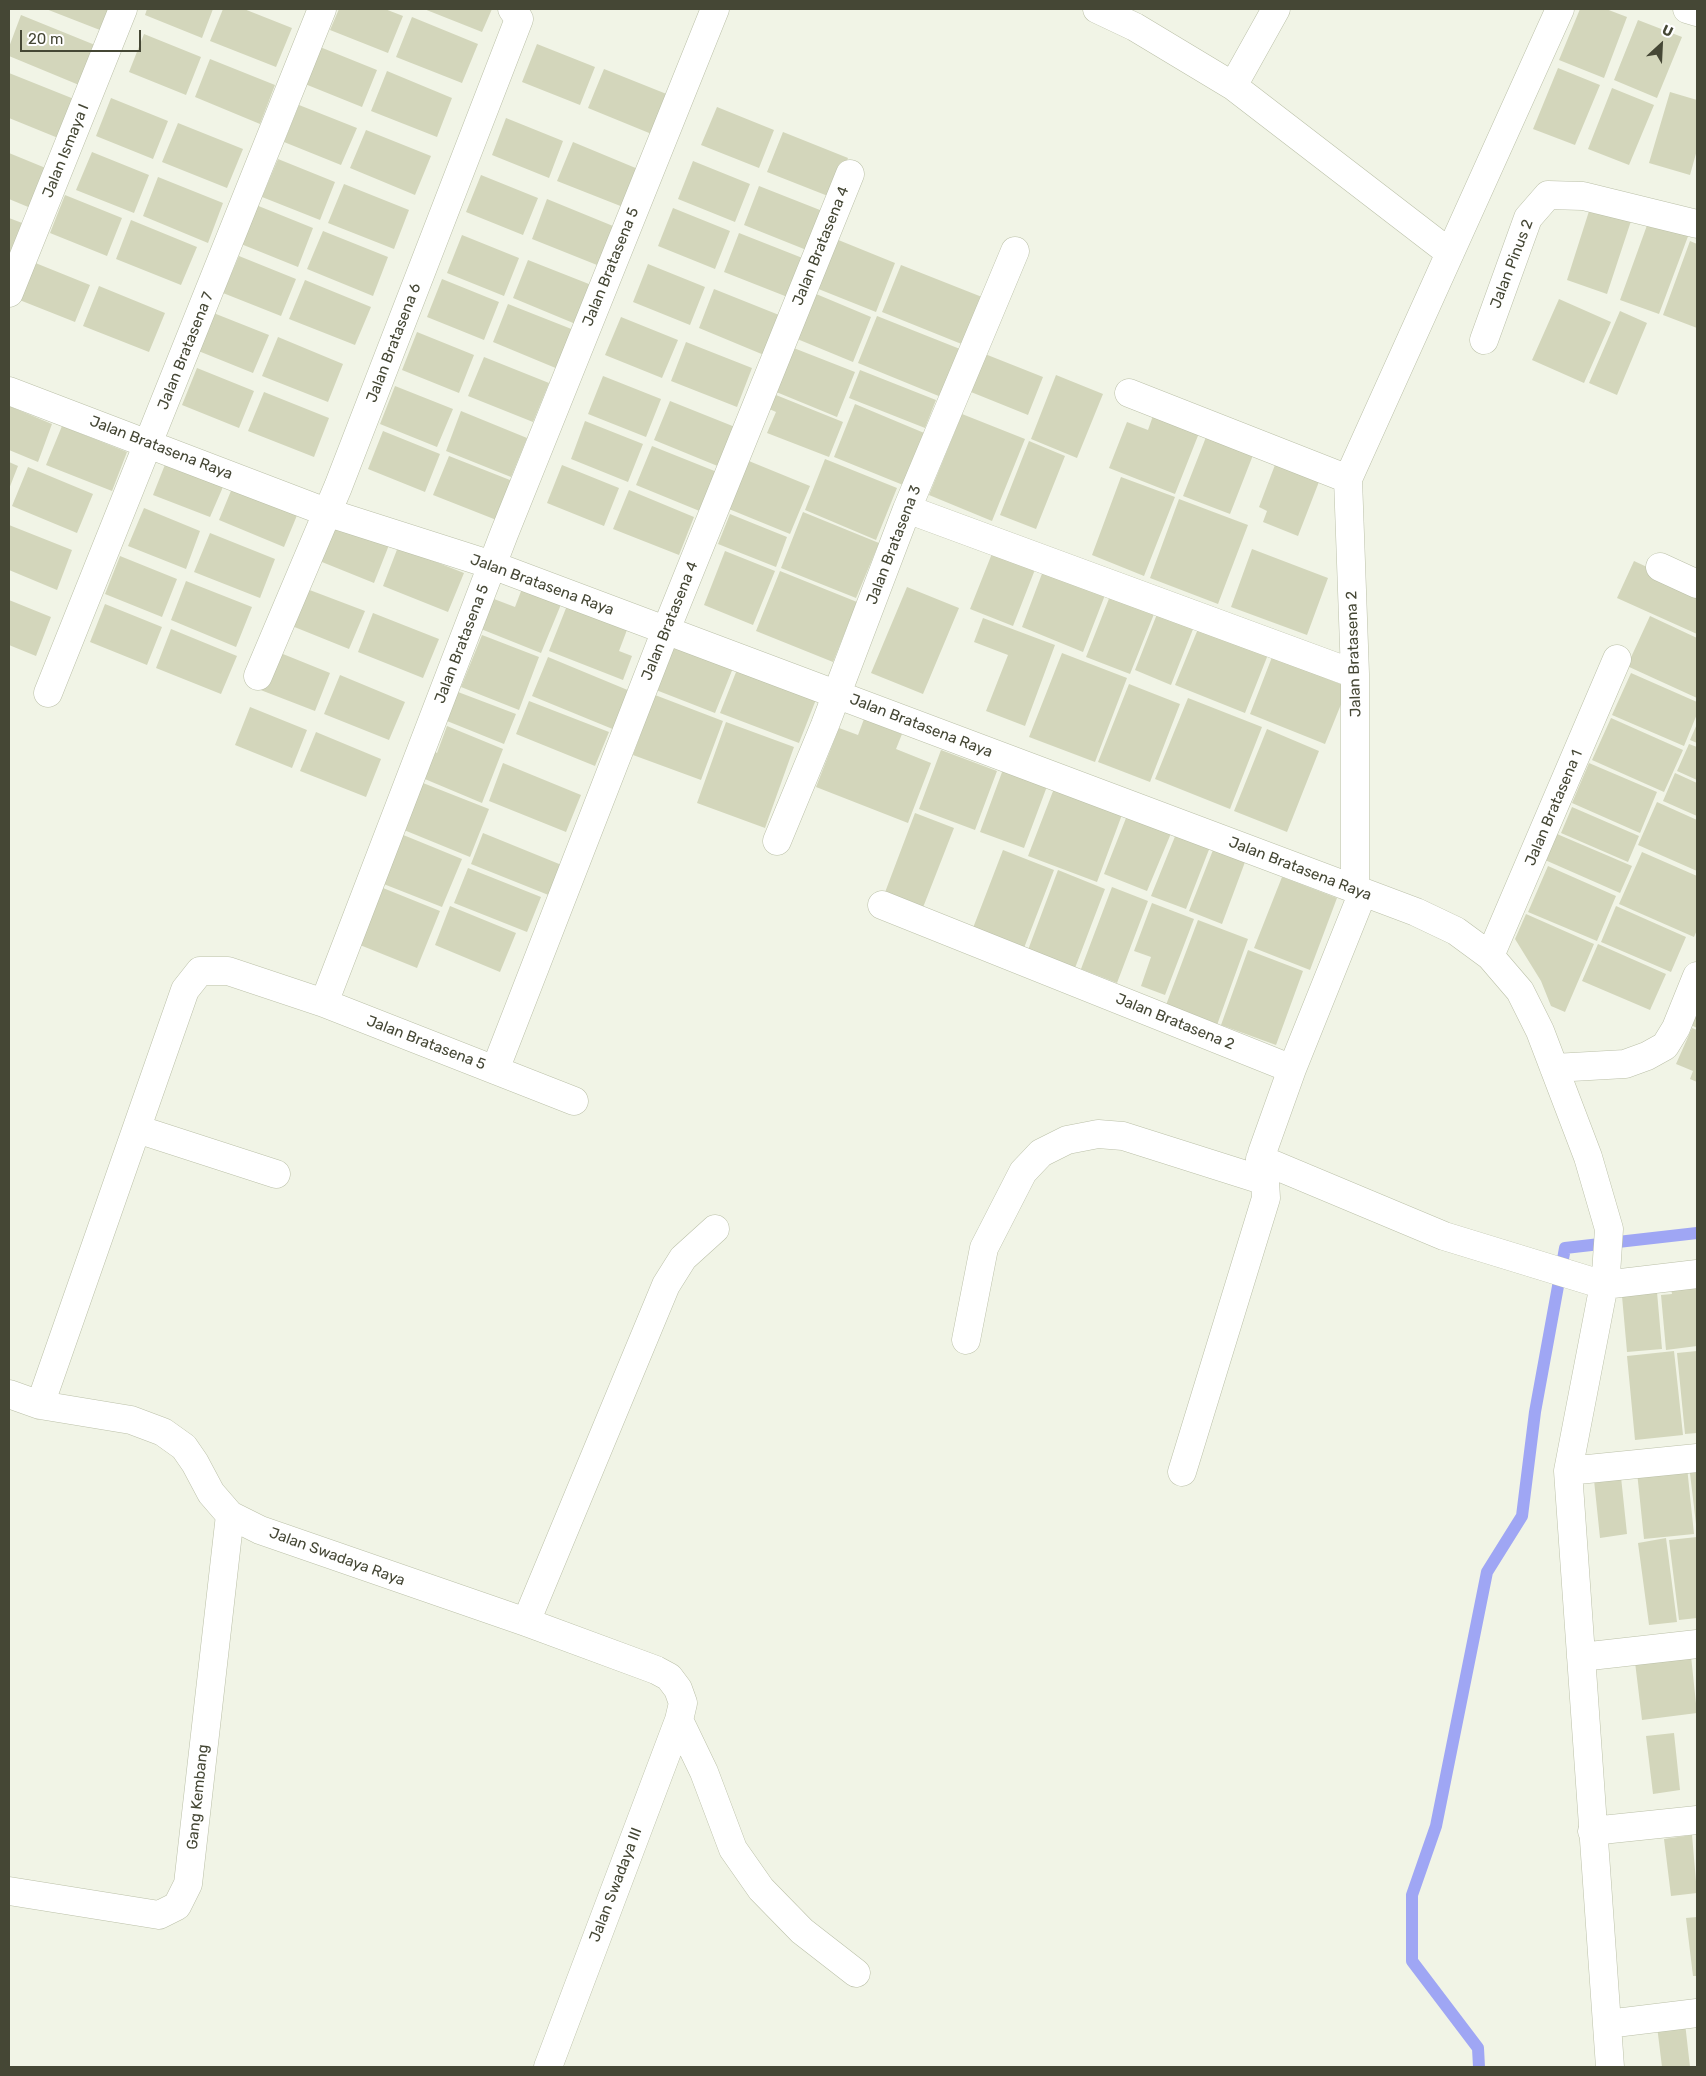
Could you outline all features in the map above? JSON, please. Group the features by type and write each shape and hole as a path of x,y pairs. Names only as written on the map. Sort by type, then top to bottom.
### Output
{"street":[{"name":"Jalan Ismaya I","path":"9,293 123,9"},
{"name":"Jalan Bratasena 7","path":"48,693 322,9"},
{"name":"Jalan Bratasena 5","path":"574,1101 324,1003 492,565 715,9"},
{"path":"1097,9 1140,18 1233,86 1450,253"},
{"path":"1233,86 1276,9"},
{"path":"1129,393 1348,479 1560,9"},
{"path":"1687,9 1697,12"},
{"name":"Jalan Bratasena 6","path":"258,676 338,487 519,12"},
{"name":"Jalan Bratasena 4","path":"494,1070 666,630 850,174"},
{"name":"Jalan Pinus 2","path":"1484,340 1528,218 1548,195 1582,196 1697,224"},
{"name":"Jalan Bratasena 3","path":"777,841 837,695 907,509 1015,251"},
{"name":"Jalan Bratasena Raya","path":"9,391 326,512 492,565 1416,912 1456,930 1490,956 1520,991 1540,1031 1588,1158 1610,1237 1604,1285 1568,1470 1610,2067"},
{"name":"Jalan Bratasena 2","path":"882,905 1292,1069 1359,891 1355,674 1348,479"},
{"path":"907,509 1355,674"},
{"path":"1660,567 1697,584"},
{"name":"Jalan Bratasena 1","path":"1490,956 1617,659"},
{"path":"40,1405 185,990 200,971 228,971 324,1003"},
{"path":"1554,1068 1625,1064 1647,1056 1665,1046 1676,1028 1697,976"},
{"path":"1182,1472 1266,1198 1263,1170 1292,1069"},
{"path":"136,1129 276,1174"},
{"path":"966,1340 984,1248 1022,1172 1042,1153 1067,1140 1098,1134 1123,1136 1263,1170 1444,1236 1604,1285 1697,1274"},
{"path":"526,1622 666,1285 683,1258 715,1229"},
{"name":"Jalan Swadaya Raya","path":"9,1394 40,1405 131,1420 162,1432 184,1447 196,1463 211,1493 230,1515 260,1530 526,1622 656,1670 669,1677 678,1689 681,1711 733,1849 761,1889 802,1931 856,1973"},
{"path":"1568,1470 1697,1458"},
{"name":"Gang Kembang","path":"9,1891 159,1915 177,1906 188,1884 230,1515"},
{"path":"1582,1657 1697,1644"},
{"name":"Jalan Swadaya III","path":"548,2067 681,1711"},
{"path":"1592,1831 1697,1820"},
{"path":"1607,2024 1697,2013"}],"building":[{"path":"46,9 115,9 105,32"},
{"path":"147,9 213,9 202,38 145,15"},
{"path":"223,9 244,9 292,28 276,67 210,41"},
{"path":"339,9 385,9 403,16 388,53 330,30"},
{"path":"424,9 492,9 482,32"},
{"path":"1580,9 1606,9 1627,17 1604,78 1559,60"},
{"path":"21,15 95,45 79,85 9,56 9,47"},
{"path":"412,17 478,44 462,83 396,57"},
{"path":"1638,20 1682,37 1657,98 1614,80"},
{"path":"144,34 201,57 186,95 129,72"},
{"path":"537,44 595,67 580,105 522,82"},
{"path":"320,47 377,70 362,107 305,84"},
{"path":"210,59 275,85 260,124 195,97"},
{"path":"1558,68 1600,85 1575,145 1533,129"},
{"path":"604,69 669,95 654,135 588,108"},
{"path":"387,71 452,98 437,137 371,111"},
{"path":"9,73 79,101 63,140 9,118"},
{"path":"1612,88 1654,105 1629,165 1588,149"},
{"path":"1670,92 1697,100 1697,150 1690,175 1649,163"},
{"path":"111,98 168,121 153,159 96,136"},
{"path":"299,105 357,128 341,165 284,142"},
{"path":"717,107 774,130 759,168 701,145"},
{"path":"506,118 563,141 549,178 492,155"},
{"path":"178,123 243,149 227,188 162,162"},
{"path":"366,130 431,156 415,195 350,168"},
{"path":"783,132 848,158 833,198 767,172"},
{"path":"573,142 638,169 623,207 557,181"},
{"path":"92,152 149,175 134,213 76,190"},
{"path":"9,153 48,169 33,209 9,199"},
{"path":"278,159 335,182 320,220 262,197"},
{"path":"693,161 750,184 735,222 678,199"},
{"path":"481,175 538,198 523,235 466,212"},
{"path":"158,177 223,203 208,243 143,216"},
{"path":"344,184 409,210 394,249 328,223"},
{"path":"759,186 825,212 809,251 744,225"},
{"path":"65,195 122,218 107,256 50,233"},
{"path":"547,199 613,226 597,265 532,239"},
{"path":"256,205 313,228 298,267 241,244"},
{"path":"673,208 730,231 715,269 658,246"},
{"path":"1590,208 1631,221 1607,294 1567,280"},
{"path":"1650,217 1690,231 1659,314 1620,300"},
{"path":"9,218 30,226 9,263"},
{"path":"131,220 197,247 181,285 116,259"},
{"path":"323,231 388,257 373,296 307,269"},
{"path":"739,233 805,259 790,298 724,272"},
{"path":"462,235 519,258 504,296 447,273"},
{"path":"831,237 895,263 876,312 811,286"},
{"path":"1690,241 1697,244 1697,328 1663,315"},
{"path":"239,256 296,279 281,316 223,293"},
{"path":"528,260 594,286 578,325 513,298"},
{"path":"33,262 90,285 75,322 17,299"},
{"path":"648,264 705,287 690,325 633,302"},
{"path":"901,265 982,297 964,345 882,312"},
{"path":"442,279 499,302 484,340 427,317"},
{"path":"305,280 371,307 355,345 289,319"},
{"path":"99,286 165,313 149,352 83,326"},
{"path":"714,289 779,315 764,355 699,328"},
{"path":"809,291 871,317 853,362 790,336"},
{"path":"1559,299 1611,322 1584,383 1532,360"},
{"path":"508,304 574,330 558,369 493,342"},
{"path":"1620,311 1647,323 1617,395 1589,383"},
{"path":"211,312 269,335 253,373 196,350"},
{"path":"877,316 965,351 946,399 858,363"},
{"path":"621,317 678,340 662,378 605,355"},
{"path":"417,332 474,355 459,393 402,370"},
{"path":"278,337 343,364 328,402 262,376"},
{"path":"686,342 752,368 737,407 671,381"},
{"path":"786,345 855,372 837,417 769,389"},
{"path":"985,354 1043,377 1028,415 971,392"},
{"path":"484,357 549,383 533,422 468,396"},
{"path":"197,368 254,391 239,428 182,405"},
{"path":"860,370 936,400 925,428 849,398"},
{"path":"1056,375 1103,394 1077,458 1031,439"},
{"path":"603,376 661,399 646,437 588,414"},
{"path":"395,386 453,409 437,447 380,424"},
{"path":"264,392 329,418 314,457 248,431"},
{"path":"771,393 843,422 829,457 767,433 776,412 765,407"},
{"path":"670,401 735,427 720,467 654,440"},
{"path":"855,404 929,435 908,487 834,457"},
{"path":"9,406 52,424 38,462 9,450"},
{"path":"1155,410 1201,428 1175,494 1109,468 1127,422 1148,430"},
{"path":"461,411 527,438 511,477 446,451"},
{"path":"962,414 1025,439 992,521 929,495"},
{"path":"585,421 643,444 628,482 571,459"},
{"path":"62,426 127,452 112,491 46,465"},
{"path":"383,431 440,454 425,492 368,469"},
{"path":"1208,432 1255,450 1230,514 1183,496"},
{"path":"1029,441 1065,456 1036,529 1000,515"},
{"path":"652,446 717,472 702,512 636,485"},
{"path":"449,456 515,482 499,521 433,495"},
{"path":"168,457 226,480 210,517 153,495"},
{"path":"1278,457 1322,474 1298,536 1263,522 1267,511 1259,507"},
{"path":"744,459 810,486 790,534 724,507"},
{"path":"825,459 897,488 876,540 805,510"},
{"path":"9,462 18,466 9,489"},
{"path":"562,465 619,488 604,526 547,503"},
{"path":"28,467 93,494 77,533 12,506"},
{"path":"1121,477 1175,497 1144,576 1092,555"},
{"path":"235,481 300,508 284,547 219,520"},
{"path":"629,490 694,517 679,555 613,529"},
{"path":"1179,499 1248,525 1218,604 1150,578"},
{"path":"144,508 200,531 186,569 128,546"},
{"path":"803,512 879,543 856,598 781,568"},
{"path":"730,514 787,537 776,567 718,544"},
{"path":"332,522 389,545 374,583 317,560"},
{"path":"9,525 72,550 57,590 9,570"},
{"path":"210,533 275,559 260,598 194,572"},
{"path":"398,547 464,573 448,612 383,586"},
{"path":"1252,549 1328,578 1307,635 1231,607"},
{"path":"725,551 775,571 753,625 704,605"},
{"path":"993,551 1036,567 1013,626 970,609"},
{"path":"120,556 177,579 162,617 105,594"},
{"path":"1634,561 1697,590 1697,634 1617,598"},
{"path":"780,571 857,602 833,662 756,631"},
{"path":"1043,571 1105,595 1083,652 1022,627"},
{"path":"186,581 252,607 236,647 171,620"},
{"path":"523,586 562,602 541,653 481,629 494,599 515,607"},
{"path":"907,587 959,608 923,694 871,673"},
{"path":"307,589 365,611 349,649 292,626"},
{"path":"1110,596 1154,614 1130,674 1086,657"},
{"path":"570,598 630,622 619,651 632,656 623,680 549,651"},
{"path":"9,600 51,617 36,656 9,645"},
{"path":"105,604 162,627 147,665 90,642"},
{"path":"1159,609 1195,624 1171,685 1135,670"},
{"path":"373,613 439,639 423,678 358,652"},
{"path":"1650,616 1697,638 1697,698 1627,666"},
{"path":"983,618 1055,645 1025,726 986,711 1008,655 974,642"},
{"path":"1200,624 1269,652 1245,713 1175,685"},
{"path":"171,629 237,656 221,694 156,668"},
{"path":"482,635 539,657 519,710 461,687"},
{"path":"675,640 735,663 715,713 656,690"},
{"path":"273,650 330,673 315,711 258,689"},
{"path":"1062,653 1127,678 1095,762 1029,737"},
{"path":"548,657 630,691 615,730 532,696"},
{"path":"1272,657 1348,687 1325,744 1250,714"},
{"path":"738,667 817,697 799,743 720,713"},
{"path":"1631,673 1697,702 1697,714 1684,746 1612,715"},
{"path":"340,675 405,702 389,740 324,714"},
{"path":"1129,684 1180,704 1150,782 1098,762"},
{"path":"458,692 516,714 504,744 447,721"},
{"path":"655,695 723,721 701,780 633,755"},
{"path":"1188,698 1262,727 1230,809 1155,779"},
{"path":"529,701 609,732 595,766 516,734"},
{"path":"250,707 307,730 292,768 235,745"},
{"path":"1611,718 1683,750 1664,792 1592,760"},
{"path":"864,719 902,734 896,749 931,763 908,823 816,787 839,728 858,735"},
{"path":"726,722 794,747 765,828 697,803"},
{"path":"1697,724 1697,743 1690,740"},
{"path":"447,726 503,749 482,803 420,777 431,750 437,753"},
{"path":"1267,729 1319,751 1287,832 1234,811"},
{"path":"316,732 381,759 366,797 300,771"},
{"path":"1689,744 1697,747 1697,780 1677,771"},
{"path":"941,750 997,771 975,830 919,809"},
{"path":"503,763 581,795 566,832 489,801"},
{"path":"1589,763 1657,792 1640,833 1572,803"},
{"path":"1005,764 1049,781 1024,848 980,832"},
{"path":"1675,773 1697,783 1697,816 1663,801"},
{"path":"423,783 489,809 470,857 404,830"},
{"path":"1055,786 1123,812 1097,882 1028,856"},
{"path":"1657,802 1697,820 1697,871 1638,845"},
{"path":"1572,807 1639,836 1628,862 1561,833"},
{"path":"915,813 954,828 922,910 884,895"},
{"path":"1128,813 1172,831 1147,891 1104,874"},
{"path":"396,832 462,859 442,907 376,881"},
{"path":"483,833 569,868 556,898 471,864"},
{"path":"1176,834 1210,847 1186,909 1151,896"},
{"path":"1557,834 1632,866 1620,893 1545,860"},
{"path":"1003,850 1054,870 1024,948 973,928"},
{"path":"1213,850 1245,862 1222,924 1189,911"},
{"path":"1642,852 1697,876 1697,930 1694,937 1619,904"},
{"path":"1548,866 1616,896 1597,941 1528,912"},
{"path":"468,868 541,897 527,932 454,903"},
{"path":"1058,870 1105,889 1075,968 1028,950"},
{"path":"1282,877 1337,898 1310,970 1254,948"},
{"path":"1112,887 1148,901 1117,983 1081,969"},
{"path":"383,888 440,911 417,968 360,945"},
{"path":"1152,903 1194,919 1165,995 1141,986 1151,957 1134,951"},
{"path":"450,906 516,933 500,972 435,945"},
{"path":"1616,906 1686,937 1671,972 1601,942"},
{"path":"1526,914 1594,944 1565,1012 1551,1006 1541,981 1515,939"},
{"path":"1198,920 1248,939 1217,1025 1166,1005"},
{"path":"1598,944 1666,974 1650,1010 1582,981"},
{"path":"1248,950 1303,971 1276,1045 1221,1025"},
{"path":"1697,1011 1697,1028 1691,1025"},
{"path":"1692,1028 1697,1030 1697,1082 1690,1079 1693,1071 1676,1064"},
{"path":"1697,1286 1697,1346 1666,1350 1661,1295 1672,1294 1671,1288"},
{"path":"1657,1292 1662,1349 1627,1352 1622,1296"},
{"path":"1674,1351 1683,1435 1635,1440 1627,1356"},
{"path":"1697,1351 1697,1433 1685,1434 1677,1353"},
{"path":"1697,1464 1697,1524 1696,1524 1689,1465"},
{"path":"1687,1467 1694,1534 1644,1539 1637,1472"},
{"path":"1621,1477 1627,1534 1600,1538 1594,1480"},
{"path":"1697,1537 1697,1618 1679,1620 1669,1540"},
{"path":"1666,1538 1677,1622 1649,1625 1638,1543"},
{"path":"1691,1656 1697,1713 1642,1720 1635,1662"},
{"path":"1674,1733 1680,1790 1653,1794 1646,1736"},
{"path":"1692,1835 1697,1893 1671,1896 1664,1839"},
{"path":"1697,1917 1697,1976 1693,1976 1686,1918"},
{"path":"1685,2023 1690,2067 1662,2067 1657,2026"}],"waterway":[{"path":"1479,2067 1478,2048 1412,1961 1412,1895 1436,1826 1487,1572 1522,1516 1535,1412 1565,1248 1697,1233"}]}
